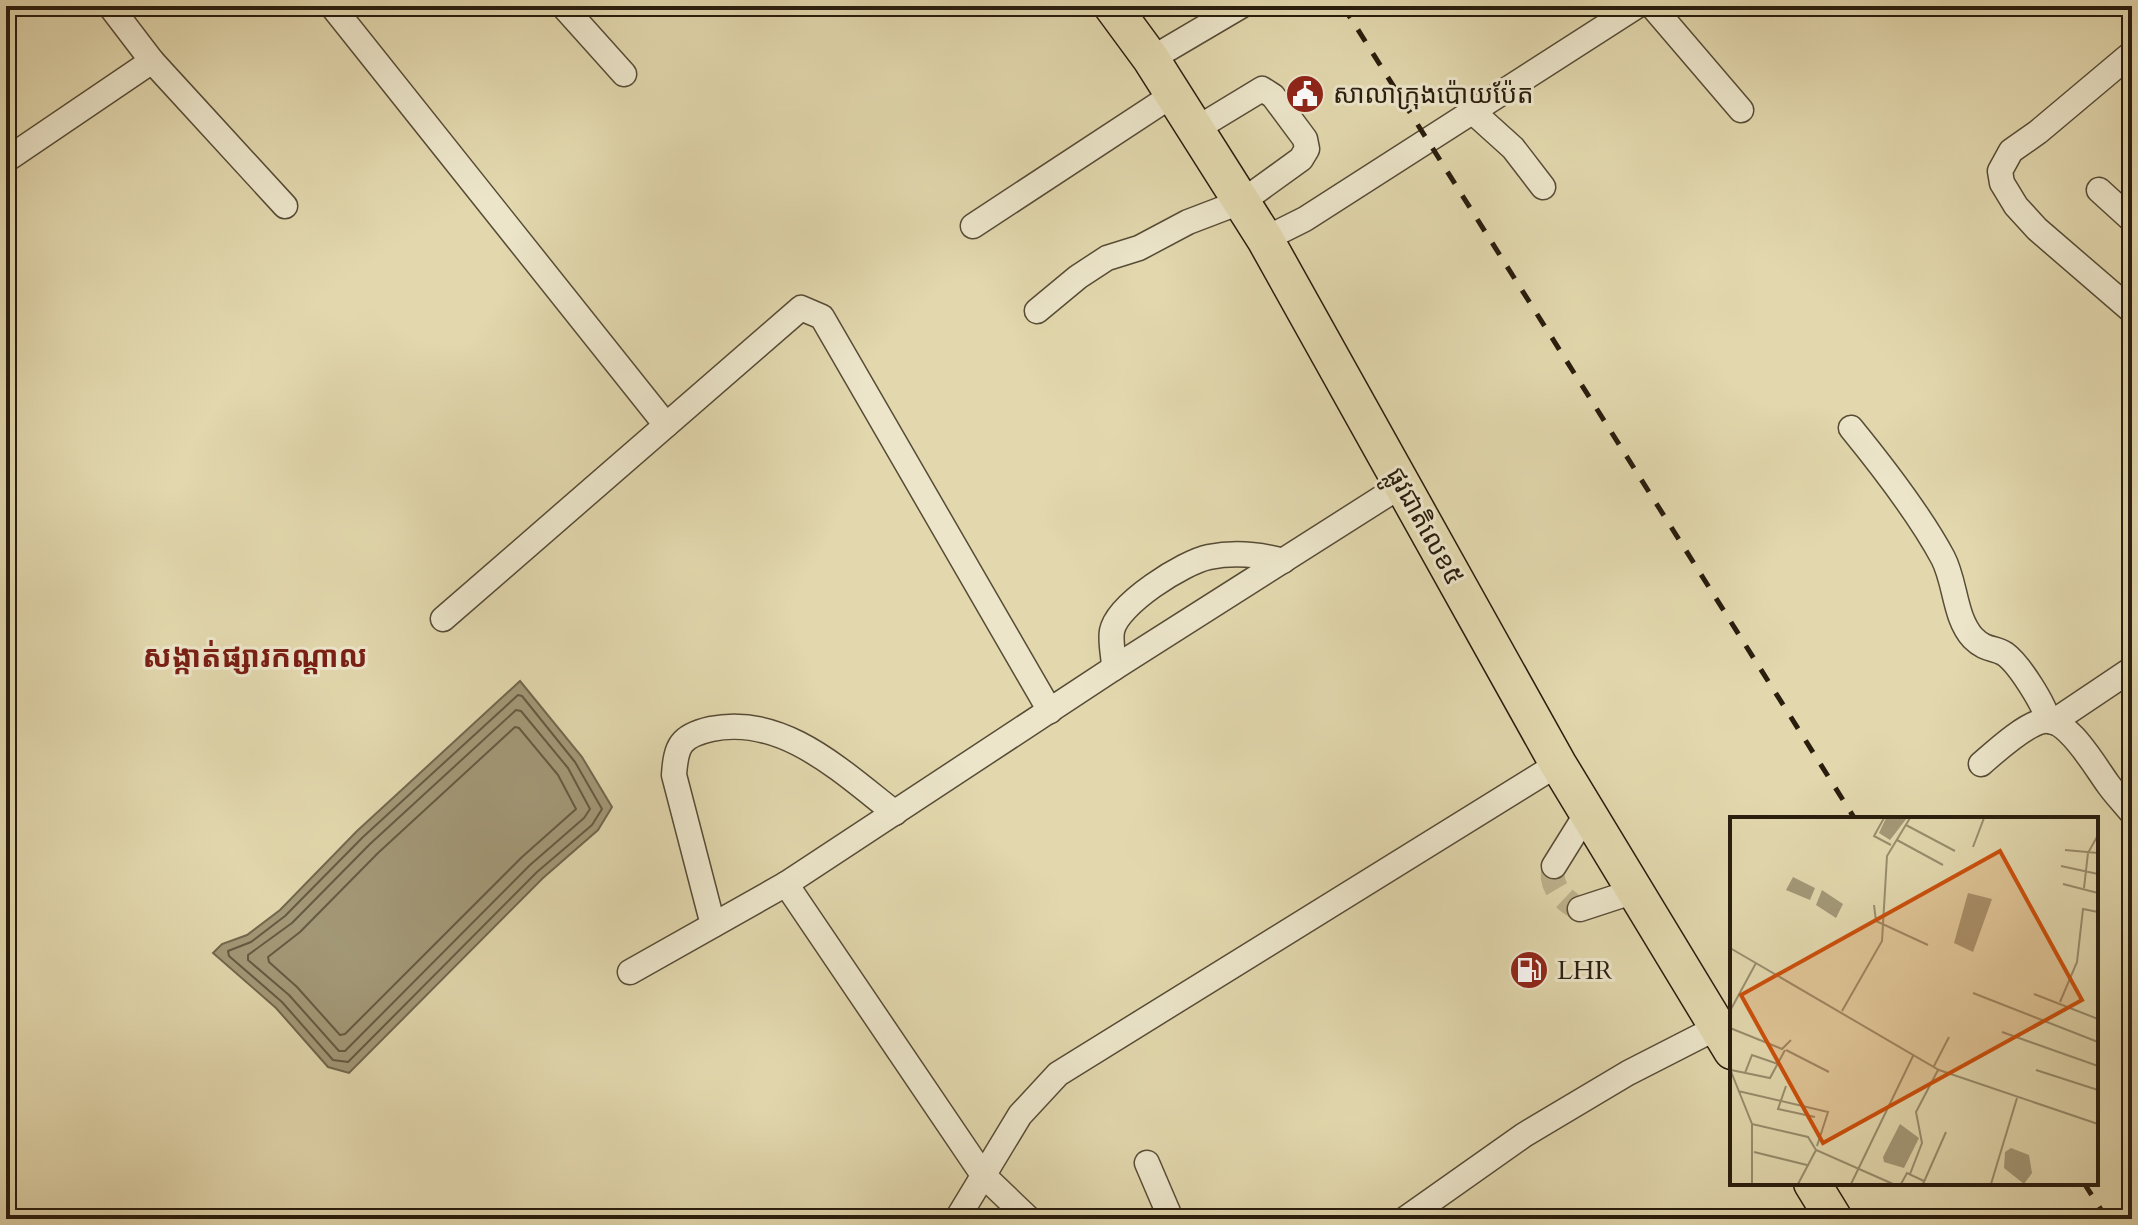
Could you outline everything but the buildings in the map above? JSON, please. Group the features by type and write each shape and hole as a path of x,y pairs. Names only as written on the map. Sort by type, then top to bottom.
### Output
{"highway":[{"name":"ផ្លូវជាតិលេខ៥","path":"1112,6 1151,59 1243,201 1558,764 1725,1039"},
{"path":"1813,1185 1834,1219"}],"street":[{"path":"110,6 152,61 285,206"},
{"path":"332,6 666,425"},
{"path":"563,6 624,74"},
{"path":"1151,59 1241,6"},
{"path":"1265,239 1305,219 1637,6"},
{"path":"1652,6 1741,110"},
{"path":"2132,53 2011,151 2000,171 2002,183 2016,206 2037,229 2132,311"},
{"path":"6,160 152,61"},
{"path":"1037,311 1107,258 1139,248 1188,222 1243,201 1301,159 1307,149 1305,139 1273,96 1262,89 1196,129"},
{"path":"973,226 1174,94"},
{"path":"1472,111 1513,148 1543,187"},
{"path":"2099,190 2132,220"},
{"path":"443,619 801,308 822,317 1050,711"},
{"path":"1851,428 1879,463 1944,559 1965,626 1973,638 2012,661 2046,710 2050,721 2088,753 2109,786 2132,813"},
{"path":"630,972 786,884 1114,668 1402,485"},
{"path":"1114,668 1112,629 1134,600 1173,572 1206,557 1252,553 1283,561"},
{"path":"1981,764 2029,727 2050,721 2132,669"},
{"path":"713,925 674,775 676,751 685,738 699,731 723,726 757,728 786,736 831,764 895,813"},
{"path":"957,1219 1020,1115 1058,1074 1558,764"},
{"path":"1554,866 1587,813"},
{"path":"786,884 983,1175 1029,1219"},
{"path":"1580,909 1635,891"},
{"path":"1405,1219 1524,1135 1628,1073 1725,1039"},
{"path":"1147,1163 1171,1219"}],"water":[{"path":"520,681 582,757 612,807 598,830 543,878 349,1073 328,1067 276,1008 213,953 222,944 247,935 280,910 357,831"}],"tunnel":[{"path":"1554,866 1553,880 1558,892 1580,909"}],"railway":[{"path":"1343,6 1854,817"},
{"path":"2085,1185 2107,1219"}],"place":[{"name":"សាលាក្រុងប៉ោយប៉ែត","path":"1305,94"},
{"name":"LHR","path":"1529,970"}],"district":[{"name":"សង្កាត់ផ្សារកណ្ដាល","path":"255,657"}]}
